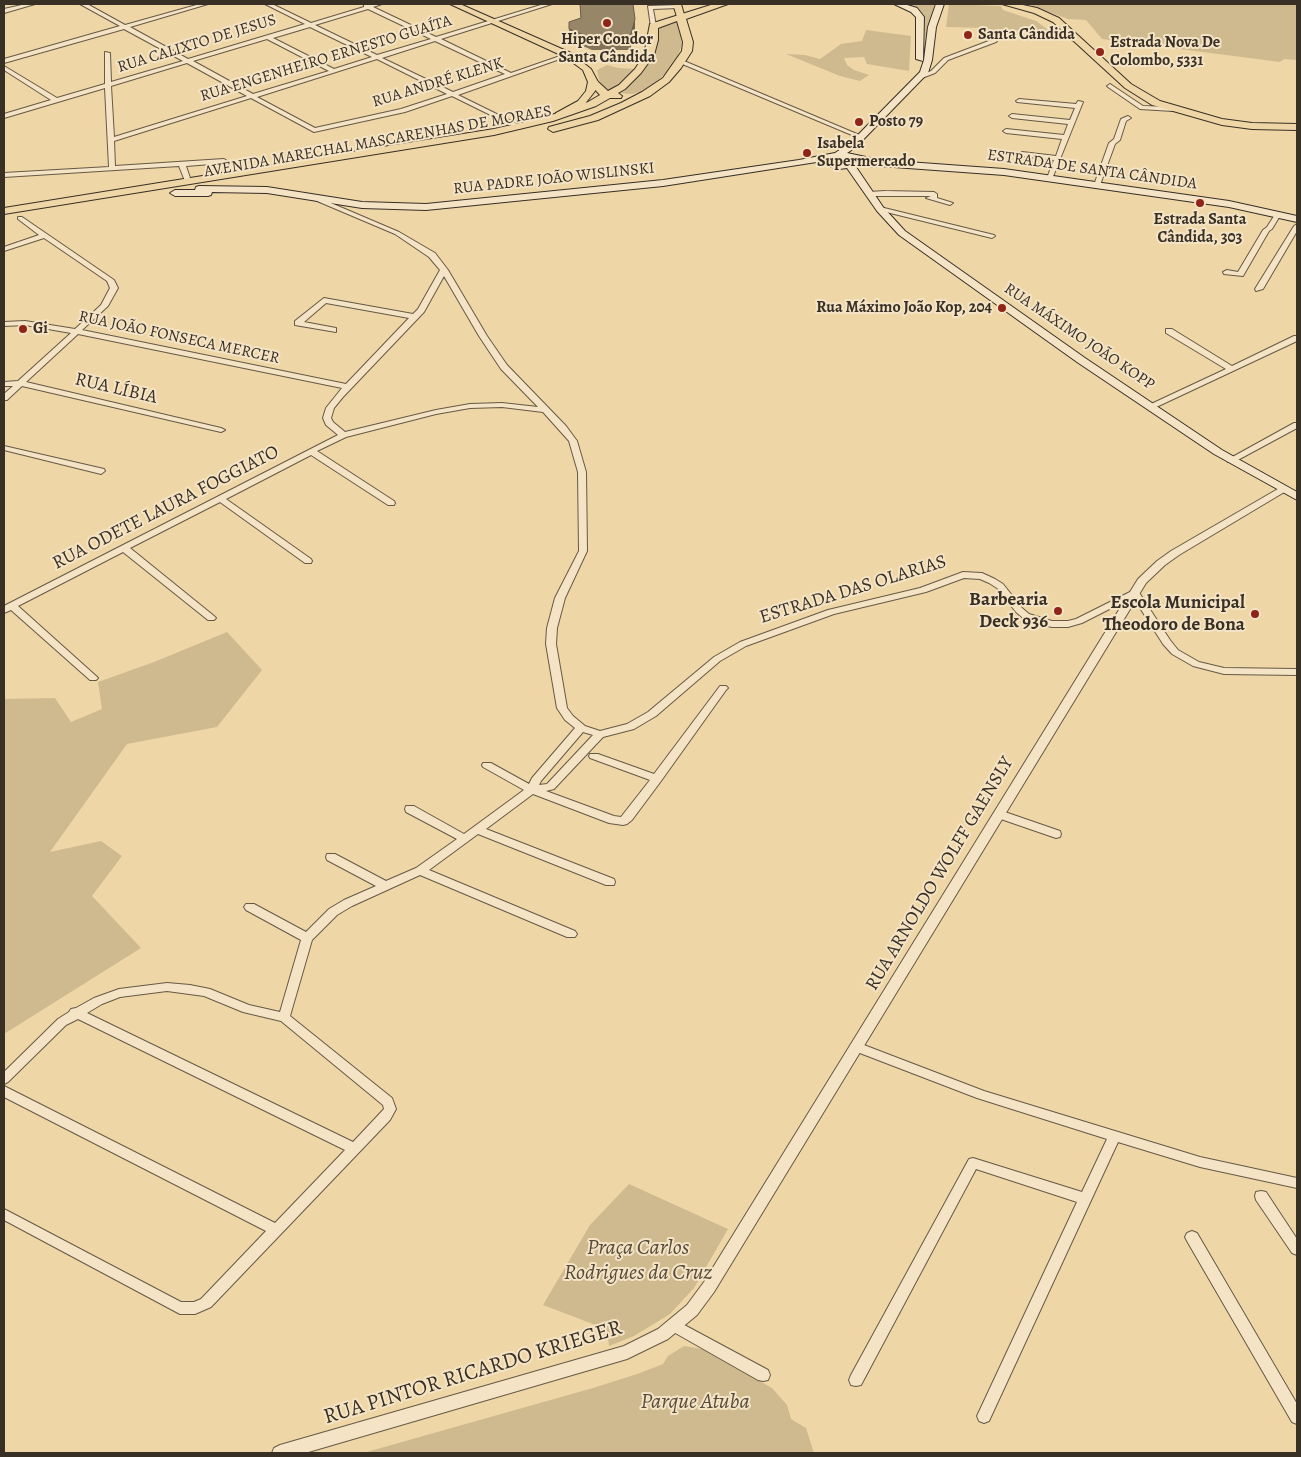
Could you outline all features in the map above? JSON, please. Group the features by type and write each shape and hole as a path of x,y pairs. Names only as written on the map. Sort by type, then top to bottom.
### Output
{"highway":[{"path":"653,26 680,12 696,13 723,4"},
{"path":"1007,4 1037,12 1056,20 1128,86 1146,98 1173,109 1237,124 1297,127"},
{"path":"680,12 696,13"},
{"path":"680,12 688,48 682,62"},
{"name":"AVENIDA MARECHAL MASCARENHAS DE MORAES","path":"4,212 146,187 519,127 549,119 582,108 611,95 627,82 647,58 653,40 653,26"},
{"name":"AVENIDA MARECHAL MASCARENHAS DE MORAES","path":"4,212 20,218 539,132 594,118 646,94 666,80 682,62"},
{"path":"593,82 598,90 611,95 646,94"},
{"path":"280,176 289,172 288,164"},
{"path":"146,187 198,189"},
{"path":"4,212 32,216"}],"main road":[{"path":"454,4 568,55 588,69 593,82 590,91 581,103 549,119"},
{"path":"898,4 910,8 919,14 922,20 919,66 909,88"},
{"path":"834,160 853,146 922,76 927,66 932,27 940,4"},
{"path":"921,36 923,48 929,52"},
{"path":"850,160 853,146"},
{"name":"ESTRADA DE SANTA CÂNDIDA","path":"834,160 953,167 1050,178 1212,201 1297,219"},
{"name":"RUA MÁXIMO JOÃO KOPP","path":"834,160 860,182"},
{"name":"RUA PADRE JOÃO WISLINSKI","path":"239,190 280,191 377,207 426,207 628,188 799,163 834,160"},
{"name":"RUA MÁXIMO JOÃO KOPP","path":"850,160 860,182 880,209 894,225 919,245 1075,357 1231,460 1297,497"},
{"path":"198,189 239,190"},
{"path":"175,193 211,193 239,190"}],"street":[{"path":"4,11 32,4"},
{"path":"83,4 253,97"},
{"path":"4,61 205,4"},
{"path":"268,4 519,127"},
{"path":"361,4 511,75"},
{"name":"RUA CALIXTO DE JESUS","path":"4,116 380,4"},
{"name":"RUA ENGENHEIRO ERNESTO GUAÍTA","path":"111,140 547,4"},
{"name":"AVENIDA MARECHAL MASCARENHAS DE MORAES","path":"653,26 650,7 680,12"},
{"path":"267,37 334,71"},
{"path":"922,76 931,74 946,59 994,41"},
{"path":"107,53 112,169"},
{"name":"RUA ANDRÉ KLENK","path":"253,97 314,130 390,115 568,55"},
{"path":"682,62 861,137"},
{"path":"4,68 56,100"},
{"path":"1110,86 1142,108 1173,109"},
{"path":"1019,101 1079,104 1050,178"},
{"path":"1012,116 1072,122"},
{"path":"1097,185 1112,143 1117,140 1123,120 1128,118"},
{"path":"1006,131 1066,137"},
{"path":"1022,154 1058,158"},
{"path":"4,176 224,161"},
{"path":"182,164 188,181"},
{"path":"869,194 909,194 950,203"},
{"path":"284,1017 307,938 333,912 420,871 532,790 550,787 600,734 581,728 569,718 562,708 556,682 551,644 552,628 558,605 583,551 582,472 573,441 498,360 444,270 432,255 411,240 383,226 312,197"},
{"path":"880,209 992,236"},
{"path":"1227,272 1240,274 1266,230 1270,228 1278,214"},
{"path":"4,398 104,306 114,288 110,280 20,218"},
{"path":"1259,289 1297,226"},
{"path":"4,249 45,235"},
{"path":"444,270 426,304 348,387 327,414 329,422 343,435 436,412 470,406 502,405 545,410"},
{"path":"333,330 298,323 324,300 415,316"},
{"name":"RUA JOÃO FONSECA MERCER","path":"4,324 38,324 77,331 348,387"},
{"path":"1169,331 1232,370"},
{"path":"1152,407 1297,338"},
{"name":"RUA LÍBIA","path":"4,384 21,383 220,430"},
{"path":"1231,460 1297,425"},
{"name":"RUA ODETE LAURA FOGGIATO","path":"8,608 343,435"},
{"path":"4,448 101,471"},
{"path":"311,451 391,504"},
{"name":"RUA ARNOLDO WOLFF GAENSLY","path":"674,1326 692,1310 709,1287 1134,592 1149,572 1161,563 1283,489"},
{"path":"220,498 308,561"},
{"path":"124,548 211,618"},
{"name":"ESTRADA DAS OLARIAS","path":"600,734 615,732 641,722 704,669 729,651 743,644 831,612 923,590 963,574 982,576 992,581 1000,586 1026,616 1052,624 1068,624 1079,621 1134,592"},
{"path":"1134,592 1166,642 1180,655 1196,664 1224,671 1297,672"},
{"path":"8,608 93,678"},
{"path":"486,765 532,790 619,822 628,817 723,688"},
{"path":"532,790 536,780 581,728"},
{"path":"559,754 575,761"},
{"path":"594,756 657,779"},
{"path":"410,809 466,839"},
{"path":"999,814 1056,834"},
{"path":"478,830 610,882"},
{"path":"331,857 386,886"},
{"path":"420,871 571,934"},
{"path":"250,907 307,938"},
{"path":"4,1079 48,1034 75,1012 119,993 145,988 167,987 206,992 247,1009 284,1017 388,1102 390,1109 386,1116 354,1150 206,1303 188,1309 180,1308 4,1214"},
{"path":"75,1012 354,1150"},
{"path":"856,1046 965,1090 1114,1136 1234,1170 1297,1183"},
{"path":"4,1091 276,1230"},
{"path":"984,1416 1114,1136"},
{"path":"856,1380 973,1163 1085,1199"},
{"path":"1261,1196 1297,1249"},
{"path":"1192,1237 1297,1417"},
{"path":"674,1326 763,1375"},
{"name":"RUA PINTOR RICARDO KRIEGER","path":"280,1453 605,1360 647,1343 674,1326"}],"green space":[{"path":"903,4 934,4 926,49 923,15"},
{"path":"949,4 1001,6 1003,10 1036,21 1051,32 1019,30 998,37 987,28 946,27"},
{"path":"1028,4 1297,4 1297,60 1284,59 1280,62 1102,39 1086,20 1068,19"},
{"path":"677,20 682,44 677,59 668,71 644,91 632,94 618,93 633,81 648,64 657,45 659,28"},
{"path":"866,30 911,36 909,71 867,64 864,57 844,58 847,65 854,70 869,75 860,81 840,76 786,54 805,55 820,59 841,44 862,41"},
{"path":"607,65 635,69 609,92 601,87 597,70"},
{"path":"227,632 262,670 217,727 127,744 50,852 101,841 122,856 92,896 141,948 4,1034 4,699 55,698 71,722 102,709 98,682 154,662"},
{"name":"Praça Carlos Rodrigues da Cruz","path":"629,1184 728,1229 694,1288 670,1314 634,1336 609,1346 608,1338 598,1326 543,1305 590,1225"},
{"name":"Parque Atuba","path":"684,1346 702,1349 772,1388 787,1405 791,1419 806,1428 814,1453 363,1453 640,1373 663,1364 668,1356"}],"building":[{"name":"Hiper Condor Santa Cândida","path":"580,4 633,4 635,19 630,38 592,38 569,29 569,22 581,18"}],"place":[{"name":"Hiper Condor Santa Cândida","path":"607,23"},
{"name":"Santa Cândida","path":"968,35"},
{"name":"Estrada Nova De Colombo, 5331","path":"1100,52"},
{"name":"Posto 79","path":"859,122"},
{"name":"Isabela Supermercado","path":"807,153"},
{"name":"Estrada Santa Cândida, 303","path":"1200,203"},
{"name":"Rua Máximo João Kop, 204","path":"1002,308"},
{"name":"Gi","path":"23,329"},
{"name":"Barbearia Deck 936","path":"1058,611"},
{"name":"Escola Municipal Theodoro de Bona","path":"1255,614"}]}
